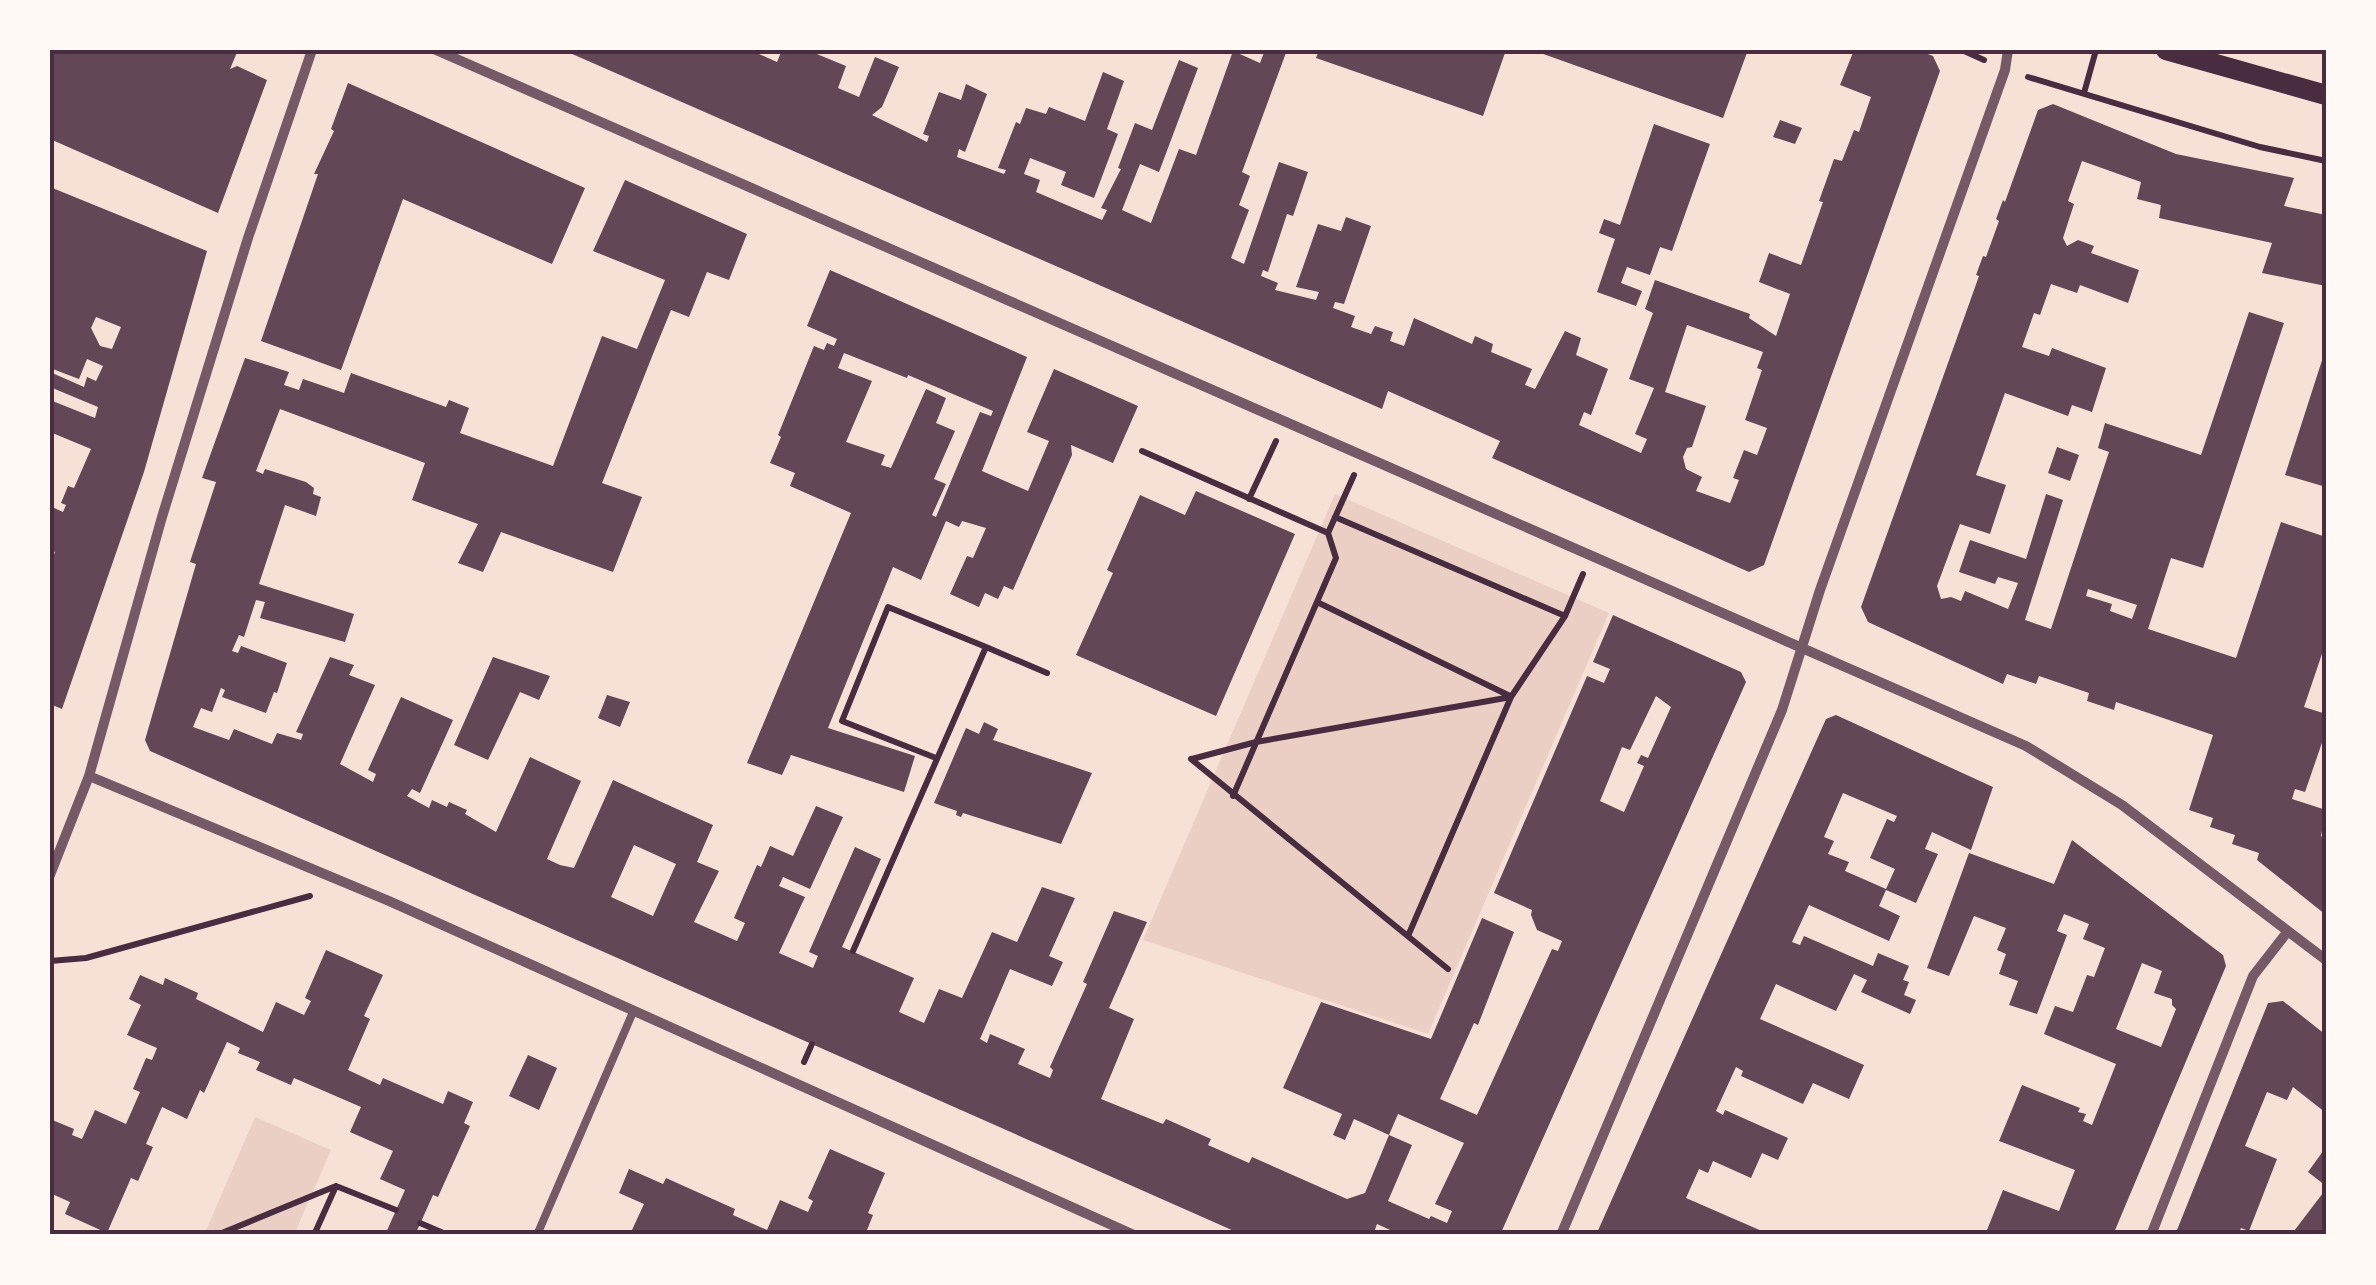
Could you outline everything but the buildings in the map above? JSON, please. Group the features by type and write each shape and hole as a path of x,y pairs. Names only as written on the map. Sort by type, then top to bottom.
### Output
{"main road":[{"path":"2166,50 2326,95"}],"street":[{"path":"50,875 89,776 185,442 312,50"},
{"path":"436,50 2026,746 2122,804 2326,960"},
{"path":"1561,1235 1782,710 2005,70 2008,50"},
{"path":"89,776 345,883 1134,1235"},
{"path":"2151,1235 2253,976 2288,931"}],"lane":[{"path":"536,1235 634,1012"}],"path":[{"path":"2084,93 2096,50"},
{"path":"2005,70 2260,146 2326,161"},
{"path":"1249,499 1285,422"},
{"path":"1142,452 1328,533"},
{"path":"1233,796 1336,558 1328,533 1363,456"},
{"path":"1336,517 1565,616"},
{"path":"1408,936 1511,697 1565,616 1590,556"},
{"path":"1316,602 1511,697"},
{"path":"936,758 842,721 888,607 1047,673"},
{"path":"852,951 986,647"},
{"path":"1448,970 1191,759 1256,742 1511,697"},
{"path":"50,962 86,958 285,905 345,883"},
{"path":"216,1235 336,1186 396,1210"},
{"path":"314,1235 336,1186"},
{"path":"420,1223 448,1235"}],"shaded area":[{"path":"1335,494 1609,613 1428,1034 1143,940"},
{"path":"255,1117 331,1150 294,1235 204,1235"}]}
